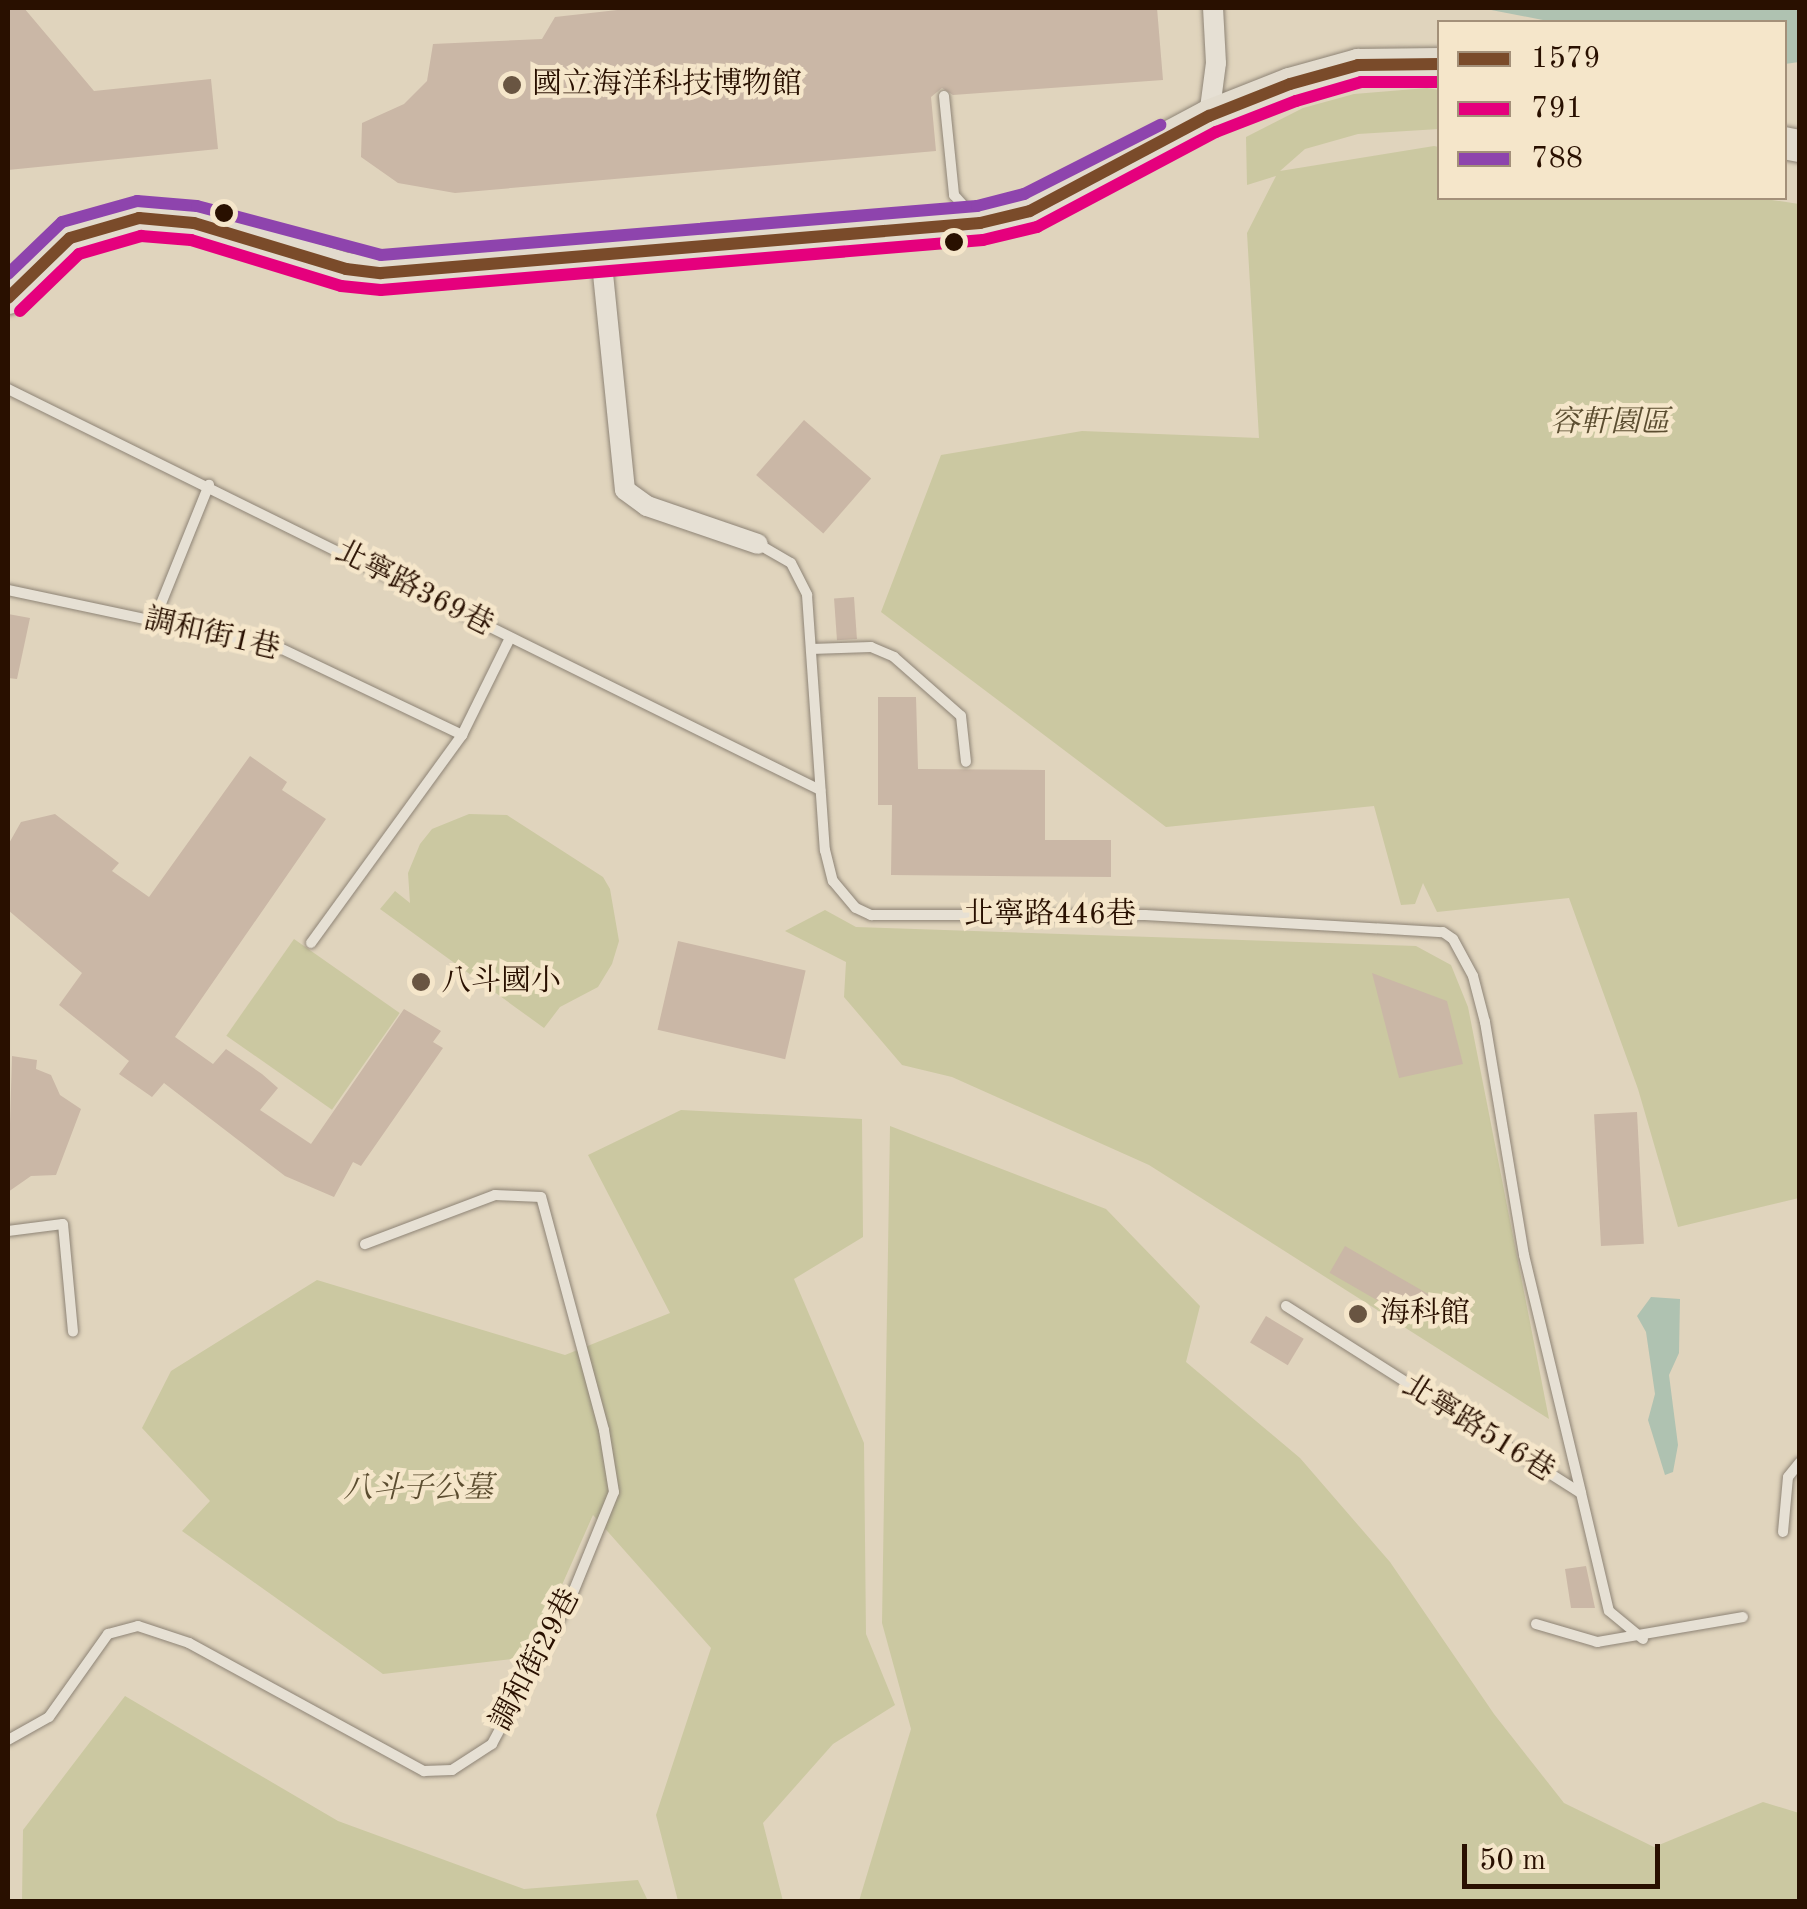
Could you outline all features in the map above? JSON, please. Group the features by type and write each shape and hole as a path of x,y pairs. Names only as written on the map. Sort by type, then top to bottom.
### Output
{"main road":[{"path":"8,298 70,238 139,218 194,223 346,269 381,273 980,223 1030,211 1209,116 1358,65 1437,64"}],"street":[{"path":"1209,116 1216,63 1213,8"},
{"name":"北寧路446巷","path":"601,254 625,490 647,506 758,544"}],"lane":[{"path":"944,96 954,195 980,223"},
{"name":"北寧路369巷","path":"8,390 209,485 820,790"},
{"path":"154,621 209,485"},
{"name":"北寧路446巷","path":"758,544 791,563 802,578 820,790 833,882 856,908 871,914 1145,915 1442,932 1454,940 1473,976 1485,1022 1524,1255 1581,1492"},
{"name":"調和街1巷","path":"8,590 280,648 462,734"},
{"path":"311,943 462,734 510,638"},
{"path":"811,649 871,646 894,657 961,716 966,762"},
{"name":"調和街29巷","path":"8,1740 48,1717 108,1634 138,1626 189,1643 424,1771 452,1770 492,1744 572,1595 614,1492 604,1430 540,1197 494,1194 365,1244"},
{"path":"8,1230 63,1224 74,1332"},
{"name":"北寧路516巷","path":"1286,1306 1581,1492 1609,1611 1643,1639"},
{"path":"1783,1532 1788,1477 1800,1462"},
{"path":"1536,1624 1596,1642 1643,1639 1742,1617"}],"green space":[{"name":"容軒園區","path":"1437,90 1437,129 1358,134 1305,149 1280,171 1434,146 1437,200 1772,200 1799,204 1799,1198 1678,1227 1638,1089 1569,898 1437,912 1423,883 1415,904 1401,905 1374,806 1166,827 881,612 941,455 1082,431 1259,438 1247,233 1276,176 1247,185 1246,137 1303,108 1354,94"},
{"path":"469,814 507,815 603,877 610,889 619,941 612,964 598,987 560,1007 544,1028 380,909 395,891 410,903 408,873 420,844 432,829"},
{"path":"825,910 856,927 1416,946 1451,965 1468,1007 1549,1419 1149,1165 952,1077 902,1065 844,997 846,962 785,931"},
{"path":"294,939 400,1013 332,1110 226,1036"},
{"name":"八斗子公墓","path":"681,1110 862,1119 863,1237 794,1279 864,1443 866,1634 895,1705 833,1744 763,1823 783,1901 678,1901 656,1815 711,1648 593,1515 530,1657 383,1674 182,1531 210,1501 142,1428 171,1371 317,1280 565,1355 670,1313 588,1155"},
{"path":"890,1126 1106,1209 1200,1306 1186,1362 1300,1458 1390,1562 1494,1714 1564,1803 1654,1847 1763,1802 1799,1813 1799,1901 859,1901 911,1729 882,1623"},
{"path":"125,1696 338,1821 524,1889 638,1880 648,1901 22,1901 23,1830"}],"shaded area":[{"path":"1481,8 1799,8 1799,62 1787,64 1787,20 1543,20"},
{"path":"1651,1297 1680,1299 1679,1353 1669,1375 1678,1445 1673,1472 1665,1475 1648,1420 1655,1394 1646,1332 1637,1316"}],"building":[{"path":"8,8 24,8 94,91 211,79 218,149 8,170"},
{"path":"635,8 1157,8 1163,80 953,95 942,88 931,97 936,151 455,193 398,183 361,157 362,123 404,104 427,81 433,44 542,39 555,17"},
{"path":"804,420 871,478 823,533 756,475"},
{"path":"854,597 857,639 837,640 834,598"},
{"path":"8,614 30,618 17,679 8,678"},
{"path":"878,697 916,697 918,769 1045,770 1045,840 1111,840 1111,877 891,875 892,805 878,805"},
{"path":"250,756 287,782 282,790 326,819 175,1037 213,1064 226,1049 262,1074 278,1088 260,1110 311,1144 404,1009 441,1031 433,1042 443,1048 361,1166 353,1162 334,1197 285,1176 164,1083 152,1097 119,1074 129,1061 59,1005 82,973 8,910 8,845 21,822 55,814 119,863 112,871 149,897"},
{"path":"678,941 806,970 785,1059 658,1030"},
{"path":"1372,973 1447,1001 1463,1064 1399,1078"},
{"path":"12,1056 37,1060 36,1069 51,1075 60,1095 81,1109 56,1175 31,1176 8,1192"},
{"path":"1637,1112 1644,1244 1601,1246 1594,1114"},
{"path":"1345,1246 1432,1296 1417,1323 1330,1273"},
{"path":"1266,1316 1304,1339 1288,1365 1250,1343"},
{"path":"1586,1566 1595,1608 1571,1608 1565,1569"}],"transit line":[{"name":"1579","path":"8,298 70,238 139,218 194,223 346,269 381,273 980,223 1030,211 1209,116 1290,84 1358,65 1437,64"},
{"name":"791","path":"20,311 79,254 141,236 191,240 341,286 381,290 983,240 1037,227 1216,132 1296,101 1361,82 1437,82"},
{"name":"788","path":"8,274 62,222 137,201 197,206 381,255 977,206 1024,194 1160,125"}],"place":[{"name":"國立海洋科技博物館","path":"512,85"},
{"name":"八斗國小","path":"421,982"},
{"name":"海科館","path":"1358,1314"}]}
